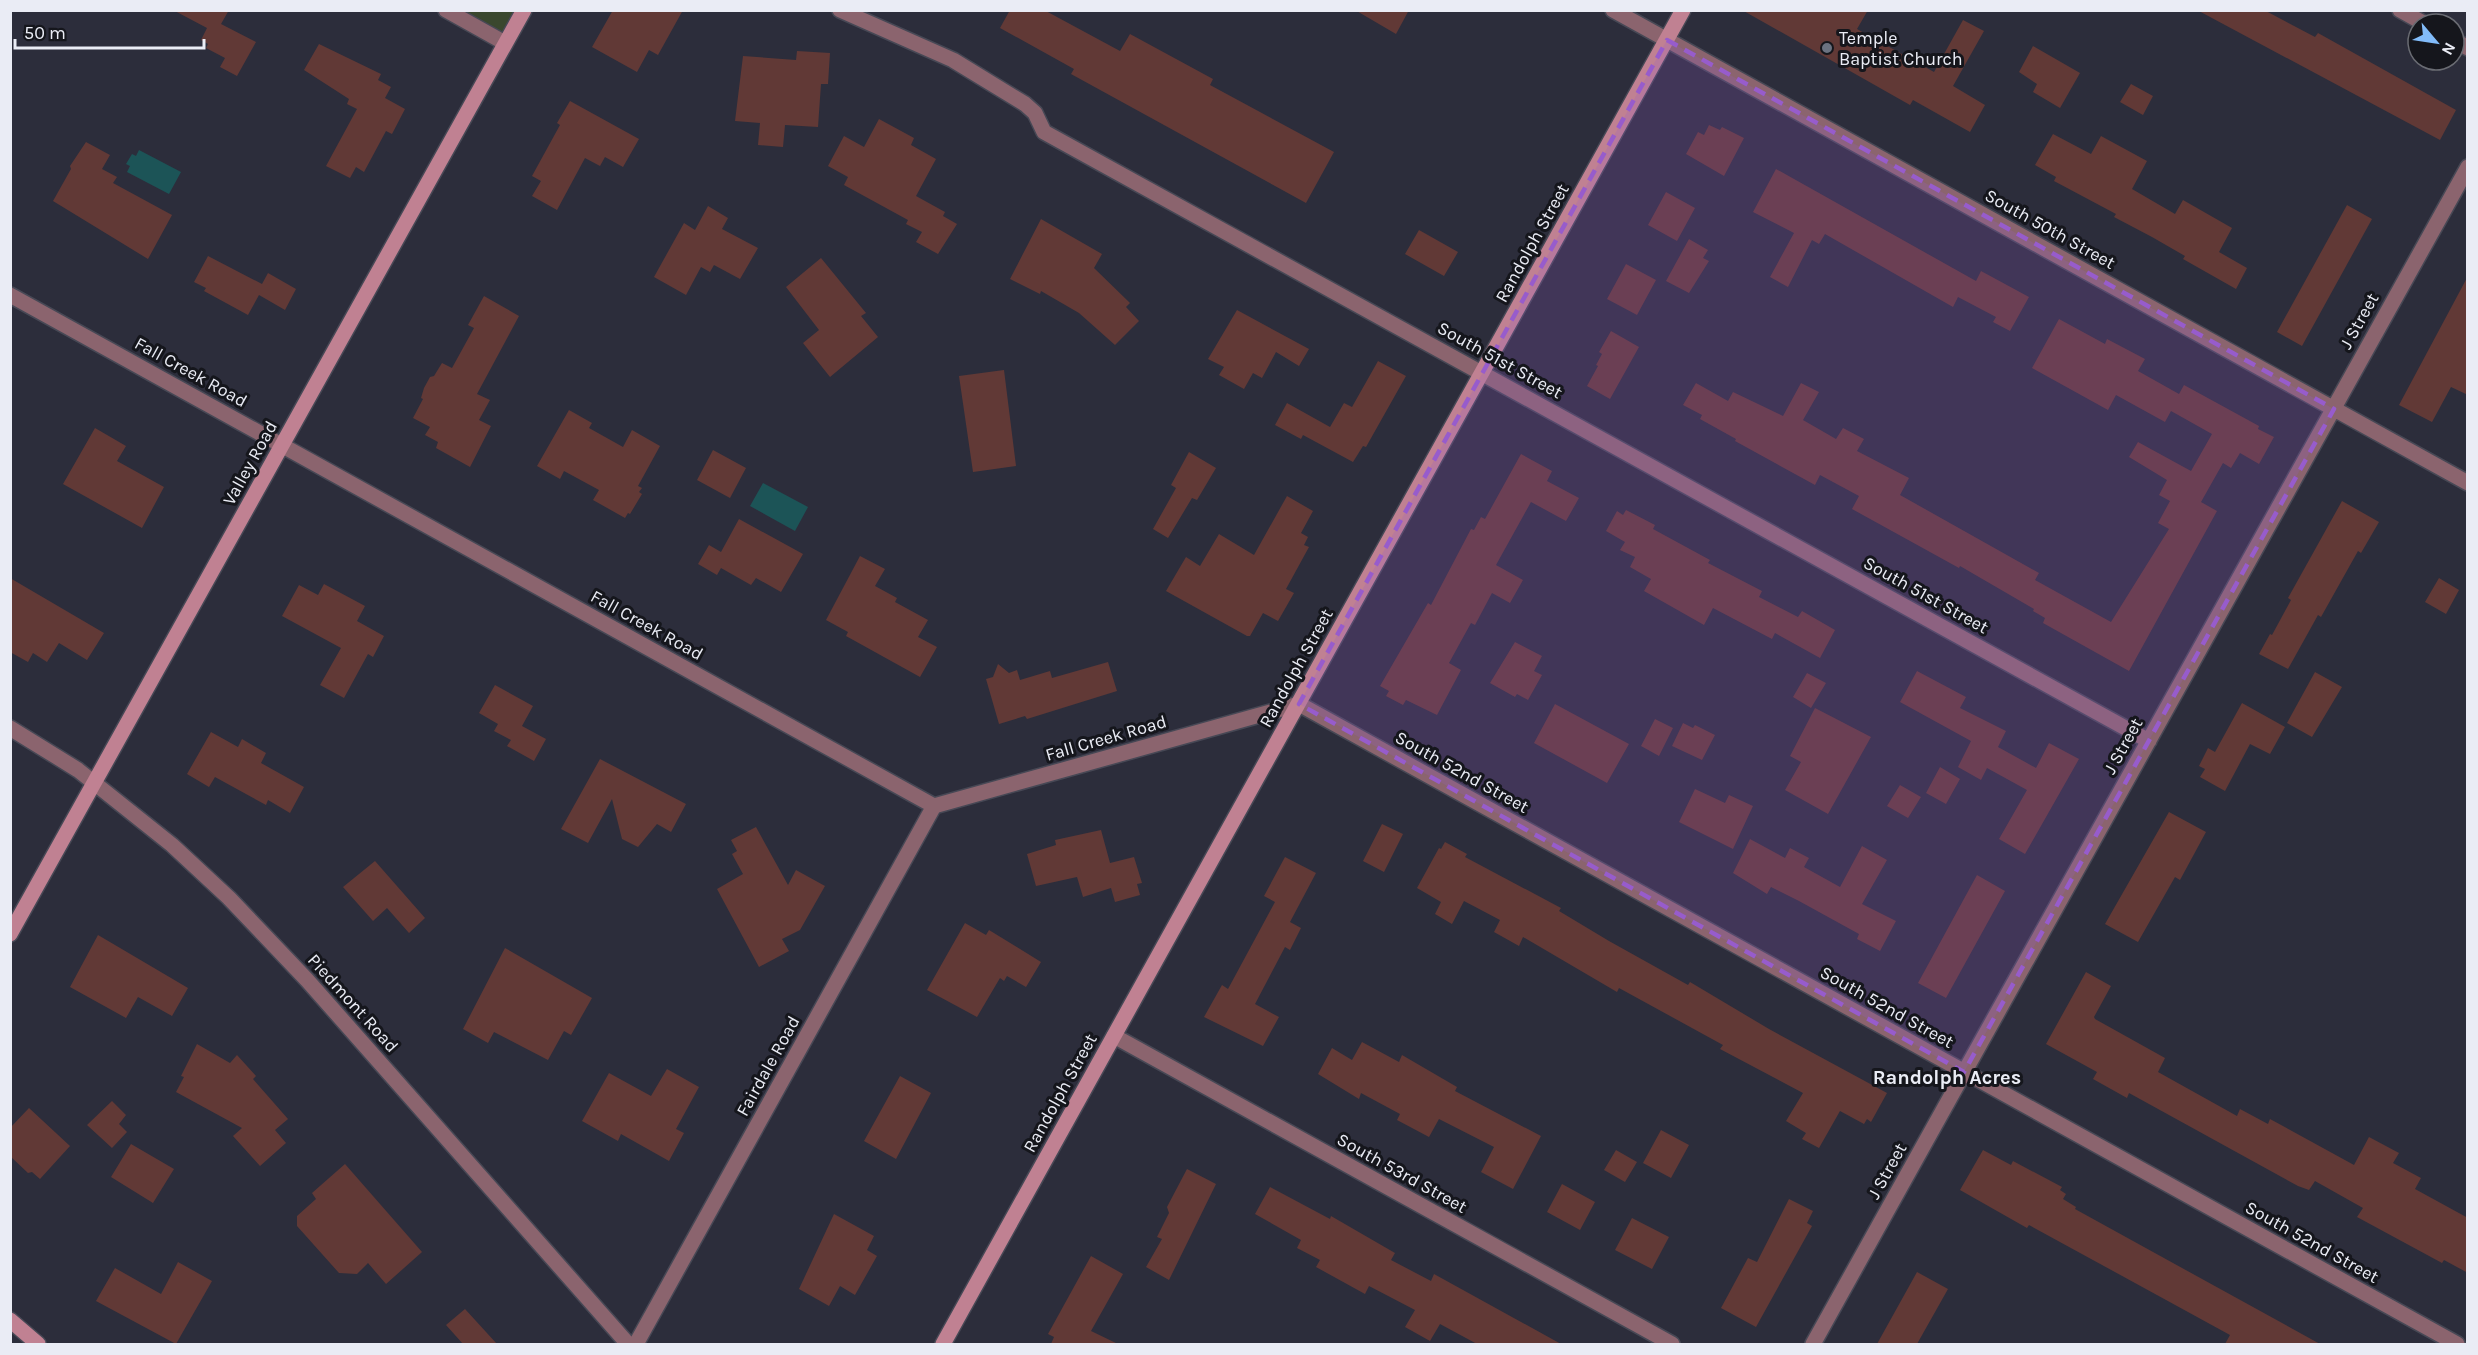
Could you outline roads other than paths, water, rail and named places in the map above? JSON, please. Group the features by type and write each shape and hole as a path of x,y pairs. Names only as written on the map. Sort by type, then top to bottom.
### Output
{"main road":[{"name":"Valley Road","path":"10,934 524,10"},
{"name":"Randolph Street","path":"943,1344 1683,10"},
{"path":"10,1320 38,1344"}],"street":[{"path":"446,10 505,44"},
{"name":"South 51st Street","path":"840,10 953,60 1025,104 1035,113 1044,132 2149,741"},
{"name":"South 50th Street","path":"1613,10 2468,483"},
{"name":"J Street","path":"1813,1344 2468,167"},
{"name":"Fall Creek Road","path":"10,295 934,806 1299,704"},
{"name":"South 52nd Street","path":"1299,704 2457,1344"},
{"name":"Piedmont Road","path":"10,728 94,784 172,845 259,929 628,1344"},
{"name":"Fairdale Road","path":"636,1344 934,806"},
{"name":"South 53rd Street","path":"1114,1036 1672,1344"}],"place":[{"name":"Temple Baptist Church","path":"1827,48"}],"district":[{"name":"Randolph Acres","path":"1947,1077"}]}
